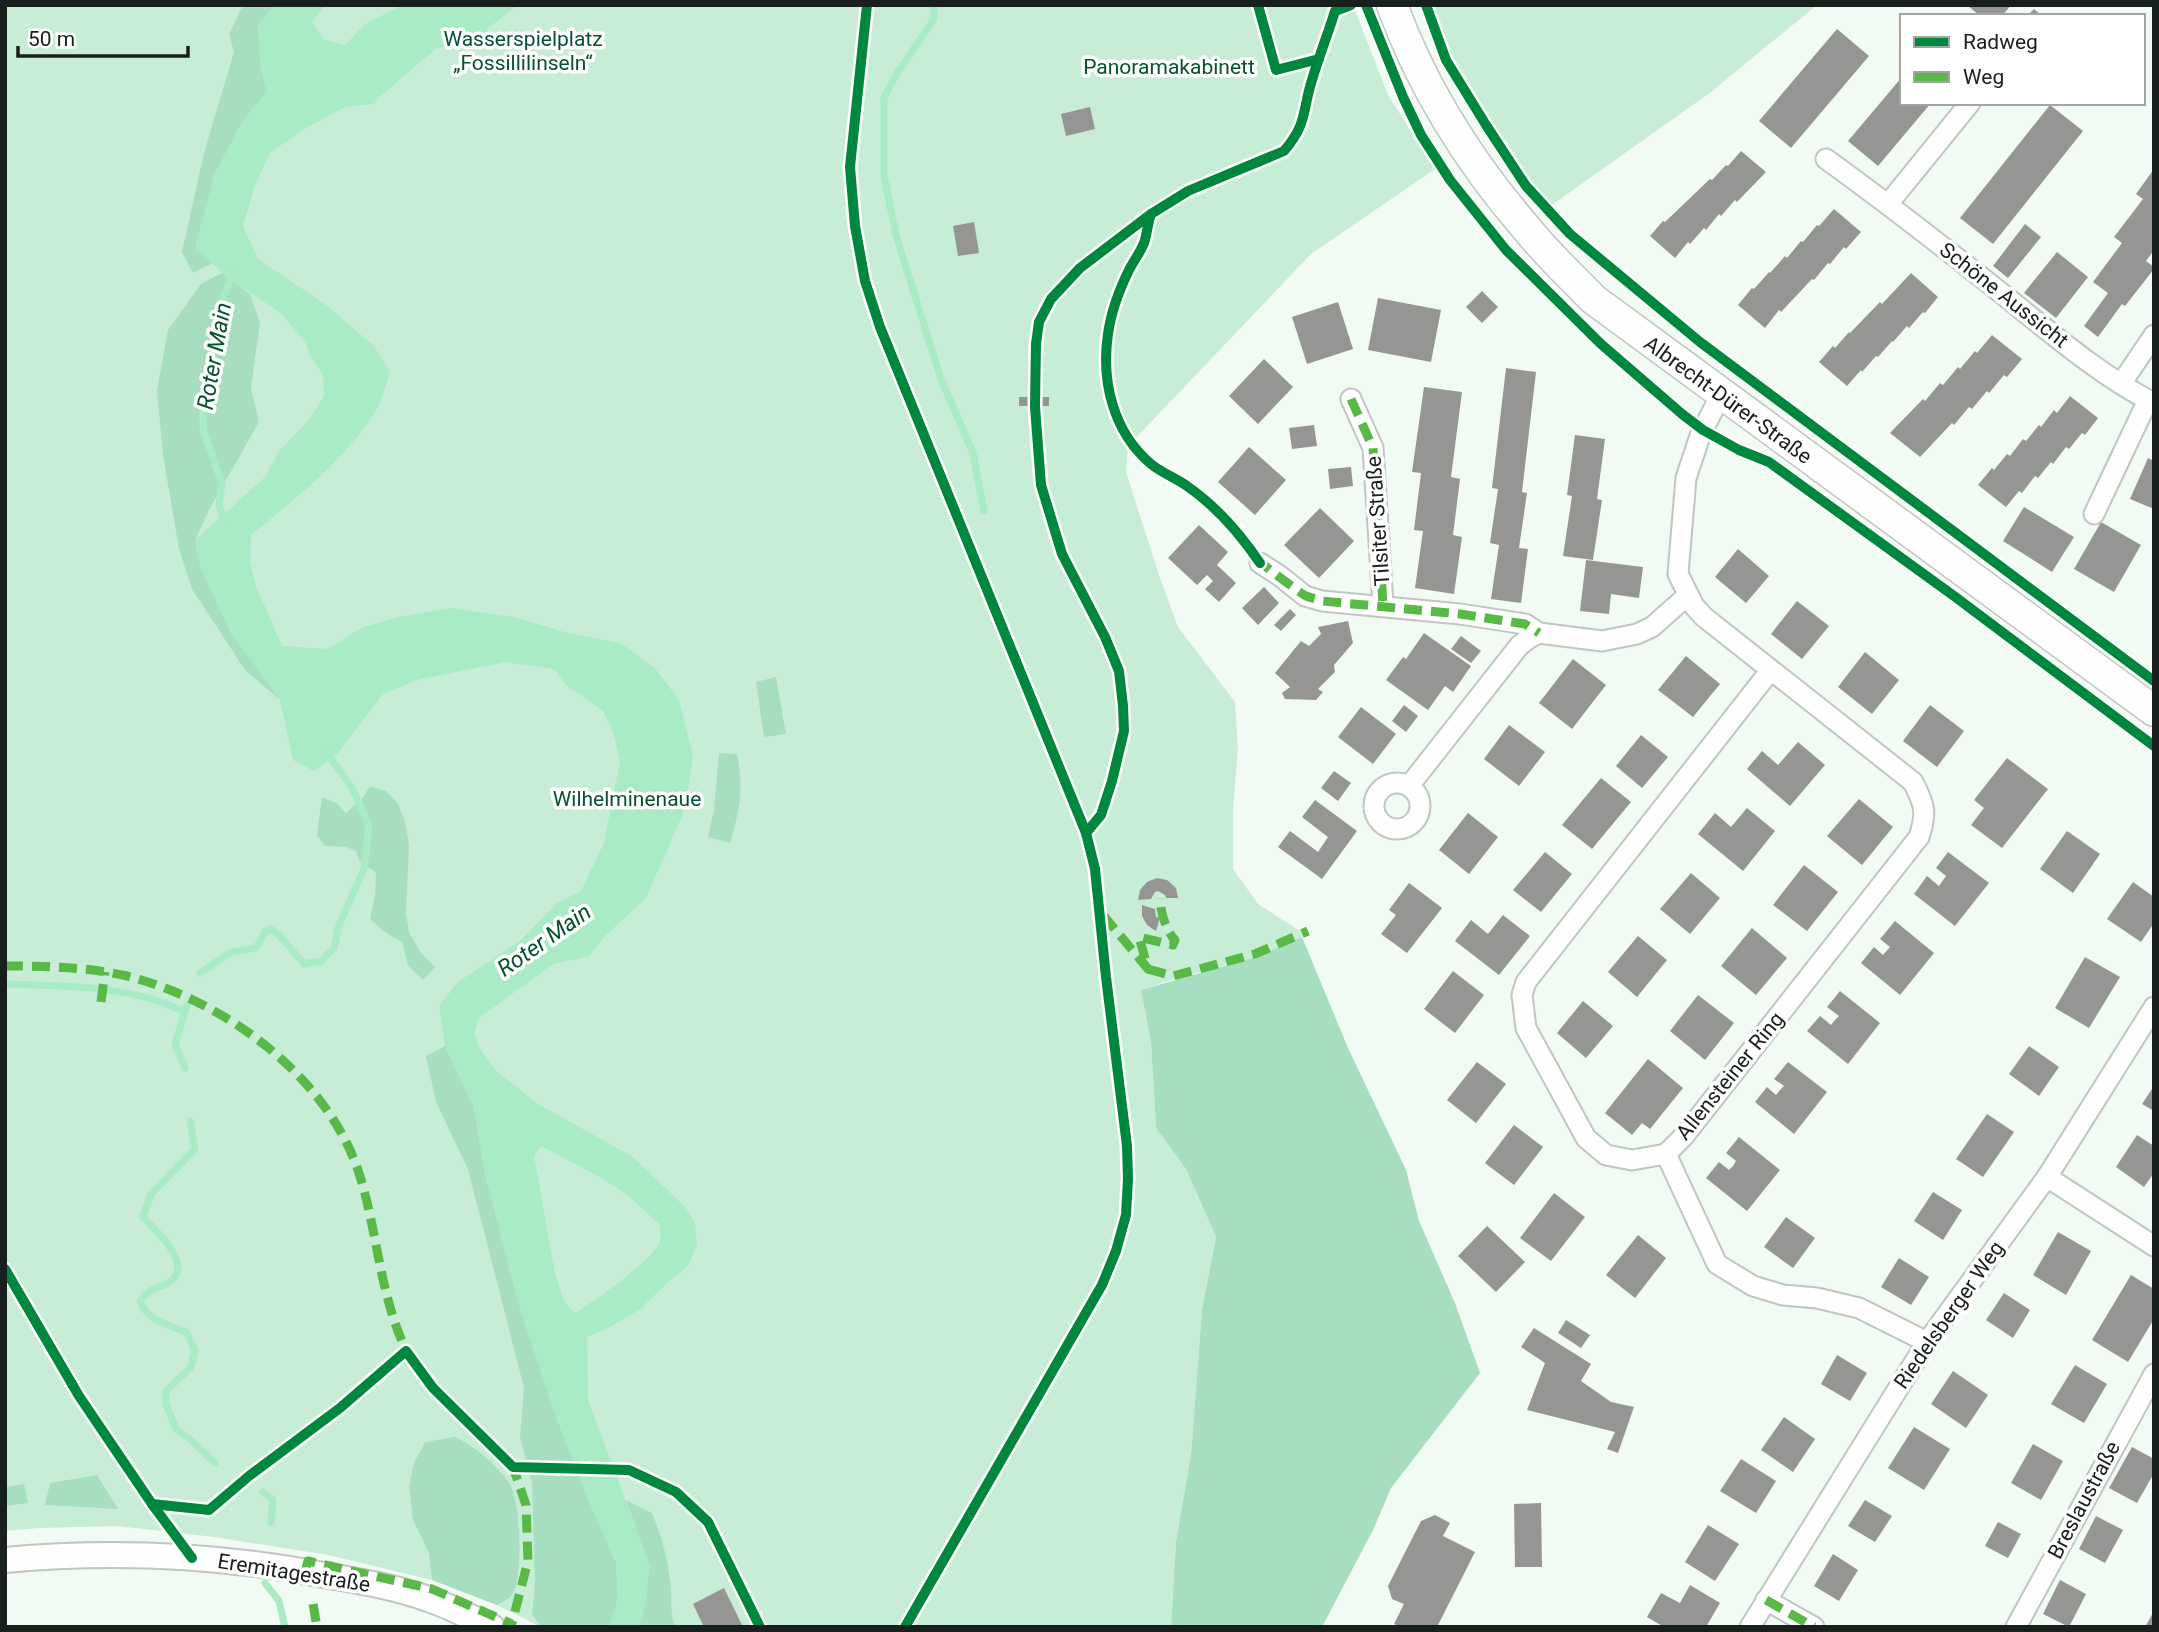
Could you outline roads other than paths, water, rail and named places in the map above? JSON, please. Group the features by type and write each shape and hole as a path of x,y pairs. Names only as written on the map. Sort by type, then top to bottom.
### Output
{"main road":[{"name":"Albrecht-Dürer-Straße","path":"1392,5 1440,109 1488,181 1528,230 1593,299 2154,711"}],"street":[{"path":"1888,204 1968,105"},
{"name":"Schöne Aussicht","path":"1826,159 1888,204 2063,342 2151,402 2094,514"},
{"path":"2121,383 2154,335"},
{"name":"Allensteiner Ring","path":"1721,395 1701,433 1686,478 1678,574 1688,595 1704,617 1913,782 1923,802 1925,819 1919,837 1684,1136 1666,1154 1632,1160 1606,1155 1586,1138 1526,1028 1522,996 1526,982 1770,671"},
{"name":"Tilsiter Straße","path":"1351,399 1373,448 1383,605"},
{"name":"Tilsiter Straße","path":"1260,564 1304,596 1322,601 1383,605 1525,624 1539,633 1602,641 1637,634 1652,627 1688,595"},
{"path":"1409,786 1519,646 1539,633"},
{"name":"Riedelsberger Weg","path":"1750,1627 1927,1342 2046,1177 2154,1007"},
{"path":"1666,1154 1717,1264 1753,1286 1783,1295 1817,1298 1859,1308 1927,1342"},
{"path":"2046,1177 2154,1246"},
{"name":"Breslaustraße","path":"2016,1627 2154,1374"},
{"name":"Eremitagestraße","path":"5,1560 105,1554 158,1555 253,1564 363,1582 428,1599 492,1627"},
{"path":"1766,1600 1814,1627"}],"water":[{"path":"275,5 326,5 312,22 324,40 345,45 364,25 402,5 518,5 488,28 483,46 459,49 438,47 374,104 345,107 304,129 270,153 255,185 243,226 258,259 325,304 374,346 390,372 377,408 348,447 318,478 251,535 250,561 256,586 282,646 328,649 361,628 394,618 451,608 514,617 568,633 620,643 655,668 679,700 693,756 688,790 682,816 646,898 604,937 589,956 553,964 479,1018 474,1033 478,1046 496,1071 538,1104 633,1157 686,1208 695,1223 697,1245 688,1266 639,1310 587,1337 588,1400 650,1566 639,1627 609,1627 618,1599 616,1562 557,1419 520,1308 485,1173 474,1107 445,1046 439,1006 458,982 520,941 556,904 581,891 604,843 620,761 613,731 603,711 566,685 554,669 505,662 417,680 383,694 337,754 314,771 293,760 280,700 231,632 201,569 195,540 265,477 279,451 309,420 324,396 323,375 305,342 283,315 222,273 195,247 215,174 242,122 267,92 260,62 258,25","holes":["541,1146 600,1177 629,1196 660,1225 660,1242 635,1269 575,1313 565,1303 555,1274 534,1156"]}],"waterway":[{"path":"934,5 934,19 884,97 884,176 896,235 941,379 973,453 984,511"},
{"name":"Roter Main","path":"225,523 219,504 222,484 203,429 203,406 221,302 235,270"},
{"name":"Roter Main","path":"200,973 231,952 256,948 265,932 271,929 304,964 321,961 334,948 339,925 364,869 369,825 352,788 327,753"},
{"path":"5,984 120,992 164,1003 185,1012"},
{"name":"Roter Main","path":"185,1068 175,1044 187,1005"},
{"name":"Roter Main","path":"190,1121 195,1149 151,1194 143,1217 170,1247 178,1264 177,1273 172,1280 148,1292 140,1301 147,1313 186,1332 195,1350 191,1367 166,1391 166,1404 176,1429 215,1463"},
{"name":"Roter Main","path":"263,1492 273,1500 271,1522"},
{"name":"Roter Main","path":"265,1583 279,1601 285,1627"}],"park label":[{"name":"Wasserspielplatz „Fossillilinseln“","path":"523,51"},
{"name":"Panoramakabinett","path":"1169,67"},
{"name":"Wilhelminenaue","path":"627,799"}]}
